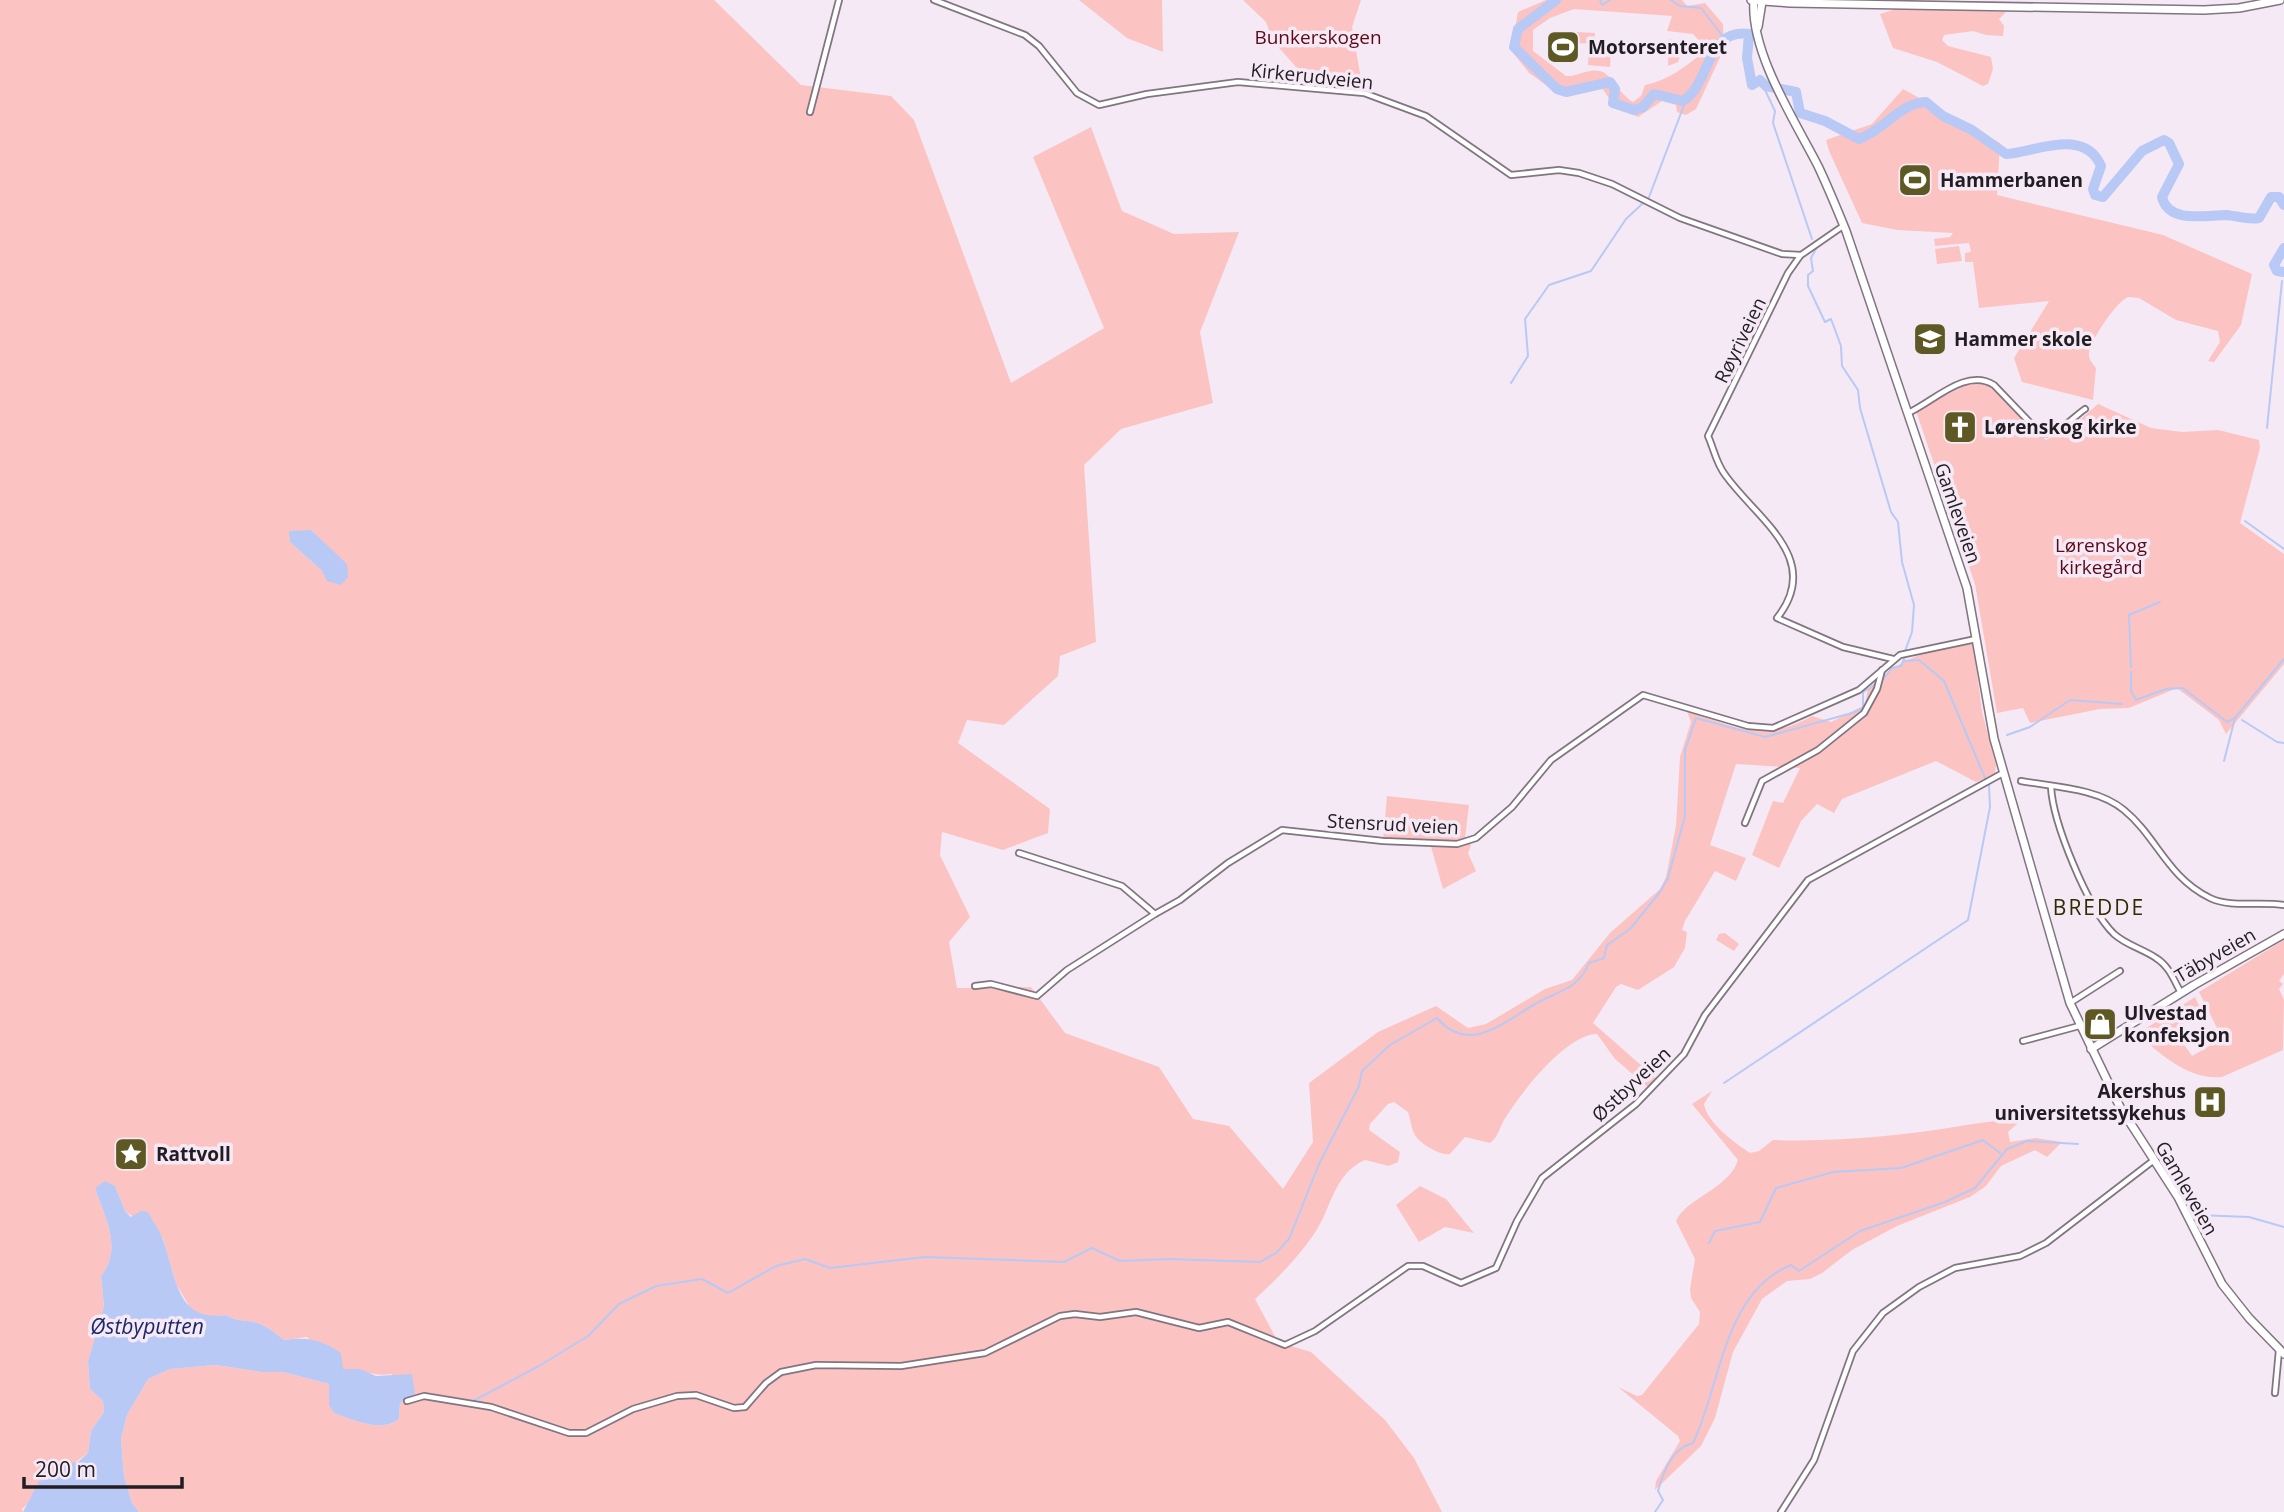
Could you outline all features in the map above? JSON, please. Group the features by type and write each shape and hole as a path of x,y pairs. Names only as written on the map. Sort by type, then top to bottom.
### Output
{"main road":[{"path":"1756,1 2204,10 2239,8 2280,0"},
{"name":"Gamleveien","path":"1756,1 1758,27 1770,74 1824,178 1844,225 1963,575 1986,702 2003,773 2070,1003 2120,1107 2178,1197 2227,1292 2282,1352"},
{"name":"Täbyveien","path":"2091,1049 2284,934"}],"street":[{"path":"810,112 839,0"},
{"name":"Kirkerudveien","path":"934,0 1025,35 1039,46 1077,93 1099,105 1147,94 1238,82 1364,93 1426,116 1511,175 1559,170 1579,173 1612,184 1680,218 1782,254 1801,255"},
{"path":"1801,255 1844,225"},
{"name":"Røyriveien","path":"1801,255 1788,273 1765,318 1709,431 1709,439 1723,472 1759,512 1792,561 1793,582 1784,609 1777,618 1843,647 1894,659"},
{"path":"1908,413 1963,382 1984,379 1994,384 2040,433 2047,434 2059,429 2085,409"},
{"name":"Stensrud veien","path":"975,986 991,984 1037,996 1067,970 1180,900 1228,863 1282,830 1383,841 1457,844 1476,838 1512,807 1550,760 1643,695 1748,726 1773,728 1859,690 1894,659 1916,650 1976,639"},
{"path":"1745,823 1762,781 1818,750 1864,713 1877,689 1882,669"},
{"name":"Østbyveien","path":"407,1401 424,1396 491,1408 569,1433 586,1433 633,1409 677,1396 696,1395 734,1408 745,1407 766,1383 781,1372 817,1365 901,1366 985,1353 1068,1315 1100,1317 1136,1312 1199,1328 1228,1322 1285,1345 1303,1338 1408,1266 1423,1266 1461,1283 1496,1268 1517,1221 1542,1178 1636,1104 1667,1074 1695,1038 1705,1016 1723,990 1808,880 2003,773"},
{"path":"2021,781 2099,796 2125,810 2172,869 2210,898 2221,902 2284,905"},
{"path":"2051,787 2083,887 2104,924 2116,937 2157,958 2167,967 2181,993"},
{"path":"1019,853 1122,886 1155,914"},
{"path":"2070,1003 2120,971"},
{"path":"2023,1041 2079,1026"},
{"path":"1781,1512 1814,1460 1853,1351 1883,1313 1919,1287 1955,1268 2020,1256 2046,1243 2154,1160"},
{"path":"2275,1393 2282,1352"}],"green space":[{"path":"0,0 714,0 801,85 891,96 914,120 1011,383 1104,328 1033,157 1091,127 1122,211 1174,234 1239,232 1200,332 1213,403 1121,429 1084,465 1096,642 1060,656 1058,676 1004,725 967,720 958,743 1050,809 1048,833 1003,850 942,832 940,855 970,917 949,942 957,988 1031,987 1065,1033 1159,1067 1193,1119 1229,1126 1283,1189 1313,1142 1309,1083 1378,1032 1436,1006 1468,1028 1486,1024 1545,989 1572,980 1610,933 1660,889 1666,877 1676,826 1680,757 1691,722 1687,711 1750,730 1779,729 1812,716 1831,722 1865,705 1868,688 1905,662 1929,651 1973,642 1982,712 1996,765 1995,774 1976,782 1936,761 1842,799 1834,813 1817,804 1801,821 1779,868 1752,855 1773,801 1783,803 1800,768 1736,764 1710,845 1746,858 1736,881 1715,871 1685,921 1682,930 1687,932 1685,948 1674,967 1638,990 1621,984 1616,987 1593,1023 1658,1080 1650,1089 1615,1059 1597,1034 1572,1044 1544,1068 1520,1096 1490,1143 1465,1137 1450,1154 1436,1151 1415,1135 1408,1112 1394,1102 1388,1104 1370,1124 1369,1130 1400,1152 1398,1162 1389,1166 1365,1160 1354,1166 1334,1192 1320,1224 1307,1243 1255,1299 1278,1342 1311,1352 1385,1420 1414,1458 1442,1512 139,1512 132,1503 124,1477 121,1439 127,1415 148,1379 170,1369 215,1365 262,1372 283,1372 329,1384 330,1405 334,1413 375,1425 392,1423 399,1419 400,1403 415,1394 391,1374 343,1369 307,1337 284,1340 258,1323 226,1315 207,1318 191,1309 176,1284 163,1238 125,1211 115,1186 95,1188 110,1233 111,1255 101,1276 104,1306 88,1363 90,1389 103,1401 104,1412 91,1431 88,1453 62,1472 22,1509 23,1512 0,1512","holes":["311,530 319,538 322,571 290,542"]},
{"path":"1079,0 1162,0 1163,52 1127,38"},
{"name":"Bunkerskogen","path":"1243,0 1361,0 1352,27 1361,79 1357,90 1312,85 1273,41 1266,22"},
{"path":"1546,0 1682,0 1687,6 1705,3 1723,24 1724,49 1696,109 1686,115 1677,112 1676,105 1662,101 1638,117 1615,107 1602,88 1586,86 1560,95 1529,73 1511,50 1518,12","holes":["1574,9 1672,16 1667,31 1693,34 1702,44 1701,54 1668,77 1645,85 1641,96 1633,102 1604,73 1591,71 1566,76 1533,51 1533,30 1550,18"]},
{"path":"1899,8 2006,12 1999,19 2004,26 2003,36 1973,31 1944,35 1942,40 1948,46 1991,57 1993,69 1988,84 1983,86 1937,62 1893,48 1880,14"},
{"path":"1577,32 1595,33 1594,44 1576,43"},
{"path":"1669,39 1685,43 1678,62 1668,66"},
{"path":"1589,48 1611,49 1610,67 1588,65"},
{"path":"1903,89 2000,143 1997,195 2163,235 2252,274 2241,325 2214,362 2208,361 2220,342 2218,331 2176,320 2139,298 2128,297 2110,314 2091,347 2089,357 2096,368 2093,400 2022,382 2014,358 2049,301 1979,308 1973,262 1965,262 1965,253 1971,252 1969,243 1935,246 1934,239 1950,237 1953,233 1897,230 1862,223 1829,151 1826,140 1872,124"},
{"path":"1959,246 1962,261 1937,264 1935,249"},
{"name":"Lørenskog kirkegård","path":"1983,383 2005,400 2046,440 2075,424 2098,404 2151,428 2182,432 2218,430 2259,440 2260,448 2240,523 2284,554 2284,664 2226,734 2219,720 2177,688 2129,708 2100,709 2030,723 2023,708 1997,713 1975,584 1916,411 1966,385"},
{"path":"1387,796 1469,805 1465,838 1471,845 1468,853 1476,871 1443,889 1430,843 1383,841"},
{"path":"1725,933 1739,944 1734,951 1716,940 1719,934"},
{"path":"2284,940 2284,974 2279,981 2283,984 2279,989 2284,1000 2283,1050 2222,1077 2210,1077 2176,1064 2137,1034 2195,997 2202,1012 2174,1030 2192,1056 2216,1042 2224,1042 2199,992"},
{"path":"1712,1091 1704,1104 1710,1118 1722,1132 1750,1153 1759,1151 1773,1140 1894,1135 2034,1113 2036,1117 2018,1123 2008,1132 2010,1142 2036,1138 2062,1142 2047,1157 2035,1150 2001,1166 1986,1186 1970,1197 1897,1226 1852,1250 1822,1273 1810,1279 1787,1281 1762,1299 1733,1352 1715,1418 1701,1446 1655,1490 1656,1481 1680,1441 1678,1436 1618,1387 1637,1396 1642,1395 1699,1324 1700,1312 1691,1298 1690,1289 1695,1259 1676,1221 1689,1206 1726,1179 1738,1160 1692,1104"},
{"path":"1420,1186 1446,1199 1474,1233 1445,1227 1419,1242 1396,1205"}],"water":[{"path":"311,530 347,564 348,577 341,585 327,581 322,571 290,542 289,531"},
{"name":"Østbyputten","path":"105,1181 115,1186 125,1211 131,1217 141,1211 148,1212 162,1237 180,1292 196,1311 258,1323 284,1340 307,1339 320,1342 341,1353 343,1369 360,1369 376,1376 412,1374 415,1394 400,1403 399,1419 384,1425 375,1425 334,1413 329,1405 329,1384 283,1372 262,1372 215,1365 170,1369 148,1379 127,1415 121,1439 124,1477 132,1503 139,1512 23,1512 39,1481 54,1478 65,1463 78,1462 88,1453 91,1431 104,1412 103,1401 90,1389 88,1362 104,1306 101,1276 111,1255 110,1233 95,1188"}],"waterway":[{"path":"1556,0 1518,29 1514,47 1557,89 1566,92 1610,82 1615,89 1613,103 1634,110 1643,107 1654,94 1683,101 1699,83 1716,48 1735,34 1749,34 1747,58 1752,85 1760,80 1766,86 1796,92 1800,113 1825,121 1859,139 1908,107 1926,102 1943,116 1972,130 2006,154 2058,145 2083,147 2093,154 2101,166 2093,189 2095,195 2103,197 2142,151 2164,140 2169,143 2179,164 2162,197 2172,211 2189,216 2259,218 2271,197 2279,197 2284,205"},
{"path":"1600,0 1602,5 1610,0"},
{"path":"1671,0 1680,6 1701,8 1724,38"},
{"path":"1766,86 1765,90 1775,111 1773,123 1812,239"},
{"path":"1649,197 1686,100"},
{"path":"1511,383 1528,356 1525,319 1549,285 1591,271 1626,219 1642,204"},
{"path":"2284,248 2274,265 2277,271 2284,272"},
{"path":"1816,249 1811,258 1813,271 1808,275 1808,286 1825,322 1831,319 1841,346 1842,366 1858,390 1860,408 1891,512 1898,522 1902,562 1914,605 1912,632 1905,651"},
{"path":"2267,428 2282,281"},
{"path":"2245,521 2284,549"},
{"path":"2131,667 2129,615 2160,602"},
{"path":"1880,683 1892,668 1901,666 1905,657"},
{"path":"2131,672 2131,691 2136,700 2166,689 2183,688 2227,722 2235,718 2284,659"},
{"path":"1904,661 1919,660 1944,681 1985,778"},
{"path":"471,1402 588,1336 619,1304 656,1286 702,1279 728,1293 776,1266 805,1259 830,1268 925,1257 1064,1262 1092,1248 1120,1261 1169,1259 1260,1262 1276,1253 1289,1239 1319,1164 1359,1086 1362,1071 1390,1045 1437,1018 1450,1029 1463,1034 1476,1035 1501,1025 1575,983 1589,963 1604,958 1607,945 1630,929 1660,892 1668,878 1685,816 1685,750 1696,718 1765,737 1863,708 1863,692 1875,685"},
{"path":"2007,735 2030,727 2070,700 2122,704"},
{"path":"2224,761 2235,718"},
{"path":"2242,720 2277,742 2284,743"},
{"path":"1724,1083 1968,920 1990,807 1989,785"},
{"path":"1709,1243 1715,1231 1760,1222 1776,1188 1833,1172 1901,1168 1983,1140 2000,1153"},
{"path":"1655,1512 1663,1500 1658,1491 1670,1462 1679,1450 1693,1443 1737,1318 1751,1296 1768,1278 1791,1265 1799,1271 1860,1231 1945,1202 1975,1188 2007,1149 2027,1141 2078,1144"},
{"path":"2197,1215 2249,1217 2284,1227"}],"place":[{"name":"Motorsenteret","path":"1563,47"},
{"name":"Hammerbanen","path":"1915,180"},
{"name":"Hammer skole","path":"1930,339"},
{"name":"Lørenskog kirke","path":"1960,427"},
{"name":"Ulvestad konfeksjon","path":"2100,1024"},
{"name":"Akershus universitetssykehus","path":"2210,1102"},
{"name":"Rattvoll","path":"131,1154"}],"district":[{"name":"BREDDE","path":"2099,908"}]}
